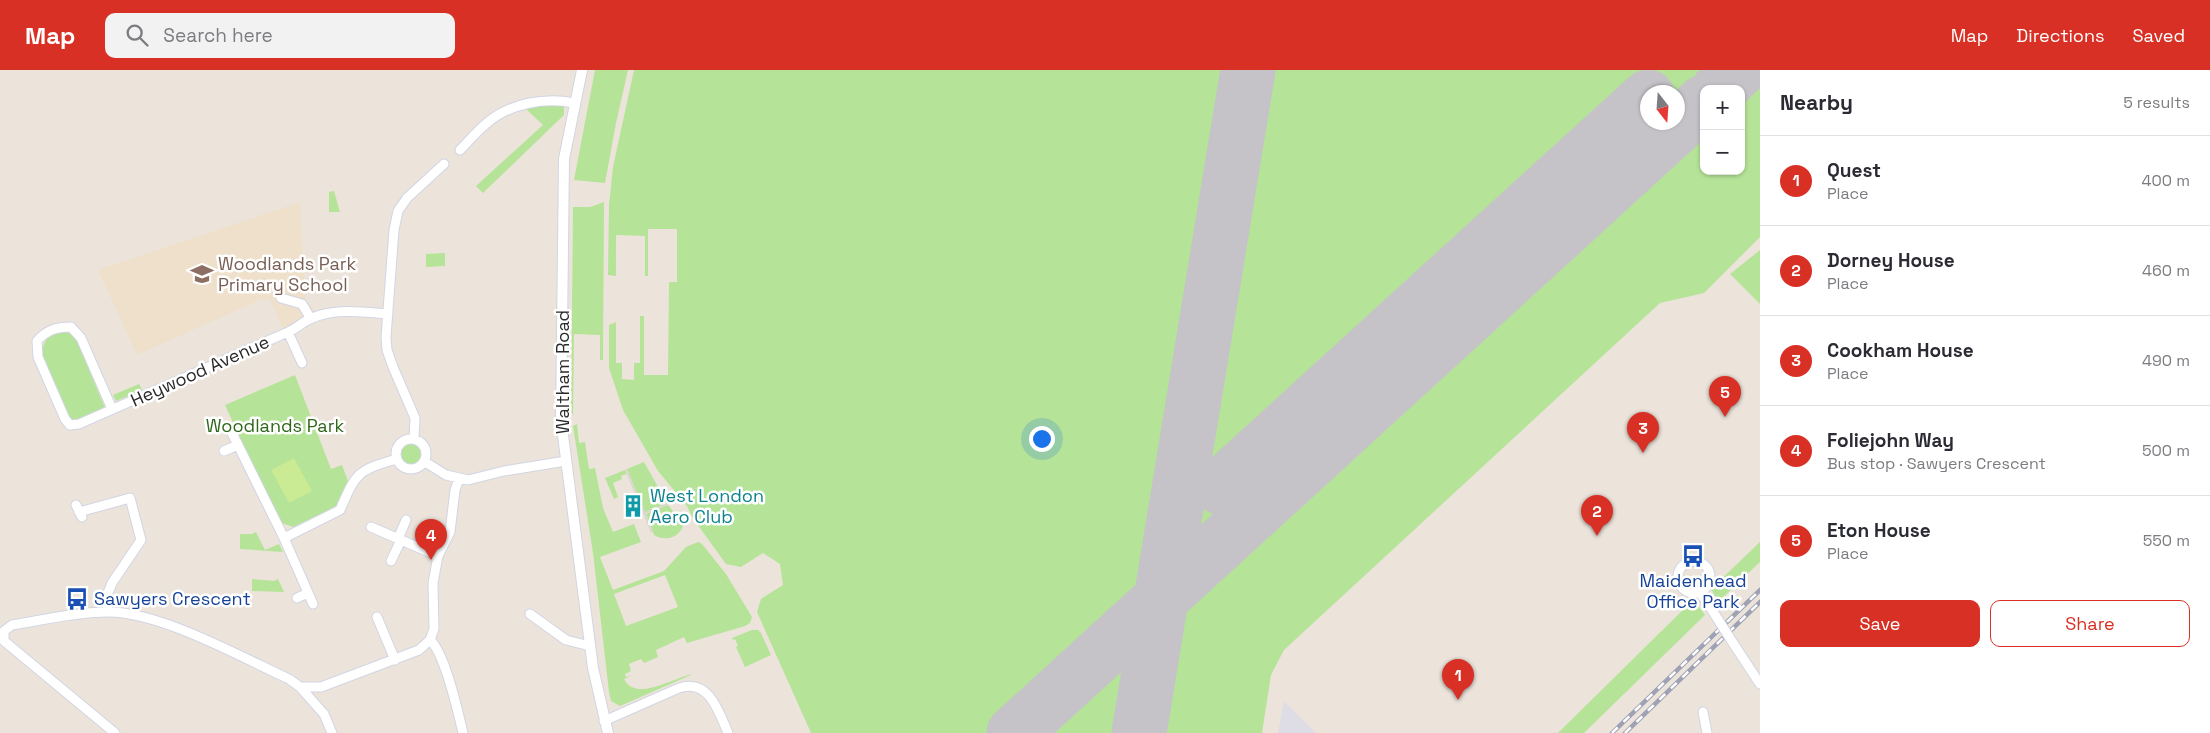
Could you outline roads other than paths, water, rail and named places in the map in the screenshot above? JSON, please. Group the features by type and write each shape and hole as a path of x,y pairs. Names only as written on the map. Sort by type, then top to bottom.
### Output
{"street":[{"name":"Waltham Road","path":"582,70 564,159 561,420 590,646 608,733"},
{"path":"460,150 488,122 511,109 538,101 560,100 574,103"},
{"path":"414,439 415,418 387,350 394,230 398,211 407,198 444,164"},
{"path":"281,298 302,304 311,318"},
{"name":"Heywood Avenue","path":"112,409 81,338 71,328 59,328 45,332 37,341 38,357 65,419 70,425 79,424 288,332 311,318 328,313 388,314"},
{"name":"Heywood Avenue","path":"288,332 302,363"},
{"path":"232,433 284,538 313,604"},
{"path":"409,439 423,443 426,448 427,452 424,462 417,468 407,469 397,459 396,453 400,444 409,439"},
{"path":"224,451 238,445"},
{"path":"284,538 340,510 351,485 361,472 397,459"},
{"path":"424,462 446,475 468,480 504,471 566,461"},
{"path":"300,687 321,687 419,650 430,640 434,629 433,583 438,556 450,532 455,490 459,479"},
{"path":"79,511 130,498 141,540 112,584 106,598 108,612"},
{"path":"390,561 406,520"},
{"path":"371,527 438,556"},
{"path":"297,598 308,592"},
{"path":"1700,593 1760,684"},
{"path":"115,733 3,634 12,625 108,612 144,616 187,632 289,679 316,703 324,714 332,733"},
{"path":"530,614 566,640 590,646"},
{"path":"377,617 395,660"},
{"path":"430,640 435,645 444,666 464,733"},
{"path":"316,703 317,694 321,687"},
{"path":"604,721 679,688 692,687 706,692 713,699 728,733"},
{"path":"1703,712 1707,733"}],"railway":[{"path":"1612,733 1760,590"},
{"path":"1625,733 1760,602"}],"place":[{"name":"Woodlands Park Primary School","path":"202,274"},
{"name":"Eton House","path":"1725,417"},
{"name":"Cookham House","path":"1643,453"},
{"name":"West London Aero Club","path":"633,506"},
{"name":"Dorney House","path":"1597,536"},
{"name":"Maidenhead Office Park","path":"1693,556"},
{"name":"Foliejohn Way","path":"431,560"},
{"name":"Sawyers Crescent","path":"77,599"},
{"name":"Quest","path":"1458,700"}],"park label":[{"name":"Woodlands Park","path":"275,426"}]}
